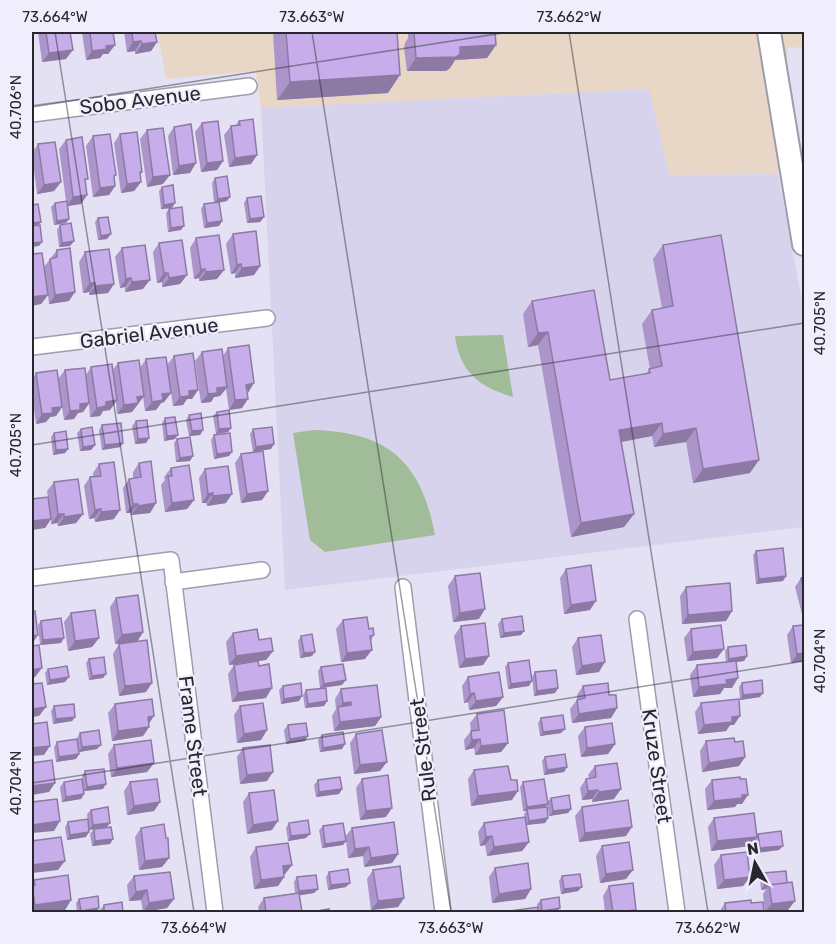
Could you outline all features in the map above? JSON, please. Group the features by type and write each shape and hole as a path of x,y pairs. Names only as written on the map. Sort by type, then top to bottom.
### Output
{"main road":[{"path":"769,32 798,169 804,244"}],"street":[{"name":"Sobo Avenue","path":"32,114 249,86"},
{"name":"Gabriel Avenue","path":"32,347 267,318"},
{"name":"Frame Street","path":"32,578 171,560 215,912"},
{"path":"173,582 262,570"},
{"name":"Rule Street","path":"403,587 443,912"},
{"name":"Kruze Street","path":"637,619 676,912"}],"shaded area":[{"path":"157,32 804,32 804,48 788,47 778,174 669,175 648,89 261,108 256,71 166,79"},
{"path":"649,89 669,175 778,174 804,311 804,527 285,590 261,108"}],"green space":[{"path":"503,335 513,397 481,383 474,377 462,360 455,336"},
{"path":"313,430 362,437 381,445 397,456 410,470 421,488 435,535 325,552 310,540 293,433"}],"building":[{"path":"46,32 70,32 73,50 49,53"},
{"path":"90,32 113,32 115,45 106,46 107,49 92,51"},
{"path":"132,32 155,32 157,42 142,44 141,41 133,42"},
{"path":"286,32 397,32 400,75 290,82"},
{"path":"414,32 495,32 496,45 460,47 460,54 456,57 416,58"},
{"path":"253,119 257,155 235,158 231,126 240,125 239,121"},
{"path":"218,121 223,161 207,163 202,123"},
{"path":"191,124 196,163 179,166 174,127"},
{"path":"163,128 170,175 153,177 147,130"},
{"path":"137,132 141,182 127,184 120,134"},
{"path":"110,134 116,175 114,176 115,186 100,188 93,136"},
{"path":"82,137 88,179 85,179 87,195 73,197 66,140"},
{"path":"55,142 61,182 44,185 38,144"},
{"path":"227,176 230,197 218,199 215,178"},
{"path":"173,185 175,203 164,205 162,187"},
{"path":"261,196 264,217 250,219 247,198"},
{"path":"67,201 69,219 57,221 55,203"},
{"path":"219,202 222,221 207,223 204,204"},
{"path":"38,204 41,222 32,223 32,205"},
{"path":"182,207 184,226 171,228 169,209"},
{"path":"108,217 111,234 101,236 98,218"},
{"path":"71,223 74,241 62,243 60,225"},
{"path":"40,225 42,242 32,243 32,226"},
{"path":"256,231 260,266 242,268 241,264 237,265 233,234"},
{"path":"219,235 224,270 206,272 205,269 201,270 196,238"},
{"path":"721,235 759,460 703,469 696,428 663,434 662,423 619,430 634,514 581,523 548,332 538,333 532,301 594,290 610,380 650,373 649,369 662,366 652,310 673,306 663,245"},
{"path":"182,240 187,275 169,278 168,273 164,273 159,243"},
{"path":"145,245 150,280 132,282 131,278 126,279 122,248"},
{"path":"70,248 75,292 55,295 50,259 57,257 57,250"},
{"path":"109,249 114,284 95,286 95,283 90,283 85,252"},
{"path":"42,253 48,295 32,297 32,254"},
{"path":"249,345 254,383 246,385 248,399 235,400 228,348"},
{"path":"222,349 227,387 217,388 217,393 208,394 202,352"},
{"path":"193,353 198,390 189,391 189,396 180,397 174,356"},
{"path":"166,357 171,393 162,394 163,400 152,402 146,359"},
{"path":"139,360 144,396 137,397 138,403 124,405 118,363"},
{"path":"112,364 117,400 106,402 106,406 97,408 91,367"},
{"path":"85,368 89,403 80,404 80,410 70,411 65,370"},
{"path":"57,370 62,407 52,408 53,413 42,414 36,373"},
{"path":"229,410 231,428 219,429 217,412"},
{"path":"201,413 203,430 192,431 189,415"},
{"path":"175,417 178,435 167,436 165,418"},
{"path":"147,420 149,438 138,439 136,421"},
{"path":"121,423 123,443 105,445 102,425"},
{"path":"92,427 95,445 83,447 81,429"},
{"path":"272,427 274,444 256,447 253,429"},
{"path":"66,431 68,449 56,450 54,433"},
{"path":"230,433 232,452 217,454 214,435"},
{"path":"190,437 193,456 180,458 177,439"},
{"path":"263,451 268,491 247,494 241,454"},
{"path":"151,461 156,503 138,506 138,504 133,504 129,479 141,477 139,463"},
{"path":"114,462 120,510 101,512 101,509 95,510 90,477 101,476 99,464"},
{"path":"189,465 194,500 172,503 168,476 172,476 171,468"},
{"path":"228,466 232,494 213,496 213,493 208,494 205,469"},
{"path":"78,479 83,514 64,517 64,514 58,514 54,482"},
{"path":"48,497 51,519 32,521 32,499"},
{"path":"783,548 786,576 759,579 756,551"},
{"path":"591,565 596,601 571,605 566,569"},
{"path":"480,573 485,609 460,613 455,576"},
{"path":"730,583 732,611 688,615 686,587"},
{"path":"138,595 143,632 122,635 116,598"},
{"path":"95,610 99,638 75,641 71,613"},
{"path":"35,611 38,635 32,636 32,612"},
{"path":"522,616 524,631 504,633 502,619"},
{"path":"367,617 369,629 373,628 374,635 370,636 372,650 347,653 343,620"},
{"path":"61,618 64,638 43,640 41,621"},
{"path":"485,623 489,656 465,659 461,626"},
{"path":"721,625 724,649 693,652 691,629"},
{"path":"804,625 804,653 797,654 793,626"},
{"path":"257,629 259,640 271,638 273,651 236,656 233,633"},
{"path":"312,634 315,652 304,653 301,636"},
{"path":"601,635 605,662 582,666 578,638"},
{"path":"147,640 152,683 125,686 119,644"},
{"path":"39,645 42,668 32,670 32,646"},
{"path":"746,645 747,656 729,659 728,647"},
{"path":"104,657 106,674 92,676 89,659"},
{"path":"529,660 532,681 511,684 508,663"},
{"path":"258,661 259,666 269,664 272,688 238,693 234,665"},
{"path":"736,661 738,678 726,680 727,684 699,687 697,665"},
{"path":"343,664 346,680 324,684 321,667"},
{"path":"67,666 69,677 50,680 48,669"},
{"path":"556,670 558,688 537,691 535,672"},
{"path":"499,672 503,697 476,701 474,693 470,694 468,677"},
{"path":"762,680 763,693 743,695 742,683"},
{"path":"42,683 46,707 32,709 32,684"},
{"path":"301,683 302,696 284,699 283,686"},
{"path":"608,683 609,695 616,695 617,708 579,714 577,700 585,698 583,686"},
{"path":"377,685 381,717 340,722 338,707 351,705 351,702 343,703 341,689"},
{"path":"326,688 327,701 308,704 306,690"},
{"path":"152,699 154,716 148,717 149,727 118,731 115,704"},
{"path":"739,699 740,716 732,717 732,722 704,725 701,703"},
{"path":"263,703 267,730 244,734 240,706"},
{"path":"74,704 75,717 56,719 54,706"},
{"path":"504,710 508,743 481,746 480,739 472,740 471,731 479,730 477,714"},
{"path":"563,715 565,729 543,732 541,718"},
{"path":"47,722 50,746 32,748 32,724"},
{"path":"306,723 308,736 290,739 288,725"},
{"path":"612,723 615,744 587,748 585,727"},
{"path":"99,730 101,745 82,747 80,733"},
{"path":"382,730 387,762 360,765 356,734"},
{"path":"343,732 345,744 323,748 322,735"},
{"path":"734,738 735,742 743,741 745,757 709,763 706,741"},
{"path":"77,739 79,754 59,757 57,742"},
{"path":"151,740 154,763 117,768 114,745"},
{"path":"270,745 273,772 247,775 243,748"},
{"path":"565,754 567,767 547,770 545,757"},
{"path":"52,760 55,783 32,786 32,763"},
{"path":"617,763 621,789 588,791 586,779 596,777 595,766"},
{"path":"508,766 511,780 517,780 518,791 478,796 474,770"},
{"path":"104,769 106,784 87,787 85,771"},
{"path":"388,775 392,808 366,811 362,779"},
{"path":"340,777 342,789 319,792 318,780"},
{"path":"740,777 740,779 746,779 748,795 742,795 742,798 714,801 712,780"},
{"path":"82,779 84,794 66,797 64,782"},
{"path":"157,779 160,802 134,806 130,782"},
{"path":"544,779 548,804 527,807 523,782"},
{"path":"274,790 278,821 253,825 249,793"},
{"path":"569,795 571,809 553,811 551,798"},
{"path":"57,799 60,821 32,825 32,802"},
{"path":"628,800 632,827 585,833 582,807"},
{"path":"108,807 110,823 93,825 91,810"},
{"path":"547,807 548,818 529,821 527,809"},
{"path":"754,813 757,837 717,841 714,818"},
{"path":"525,817 529,842 494,847 492,836 486,837 484,823"},
{"path":"88,819 89,832 70,835 68,822"},
{"path":"308,820 310,834 291,836 289,823"},
{"path":"394,822 398,854 371,858 369,847 355,849 352,828"},
{"path":"343,823 346,841 325,844 323,826"},
{"path":"164,824 166,838 168,838 169,858 145,861 141,828"},
{"path":"111,827 113,839 95,841 94,829"},
{"path":"781,831 783,846 760,848 758,834"},
{"path":"61,837 65,861 32,865 32,841"},
{"path":"629,842 633,870 606,874 602,846"},
{"path":"288,843 292,865 283,866 284,877 261,880 256,847"},
{"path":"747,852 750,877 724,880 721,855"},
{"path":"528,863 531,889 499,894 495,868"},
{"path":"400,866 404,898 378,901 373,870"},
{"path":"348,869 350,883 331,885 329,872"},
{"path":"786,871 787,883 765,885 763,873"},
{"path":"170,872 174,899 149,903 147,890 136,892 134,876"},
{"path":"580,874 582,887 564,889 562,876"},
{"path":"68,875 71,900 35,905 32,886 35,885 34,880"},
{"path":"316,875 318,889 299,891 297,877"},
{"path":"792,882 795,901 772,904 769,885"},
{"path":"633,883 636,910 613,912 609,886"},
{"path":"299,893 302,912 266,912 264,898"},
{"path":"98,896 99,908 81,911 79,899"},
{"path":"559,897 560,908 542,911 541,900"},
{"path":"751,900 751,903 763,902 764,912 726,912 725,903"},
{"path":"122,902 123,912 104,912 104,905"},
{"path":"538,907 538,912 502,912"},
{"path":"329,909 329,912 311,912"}]}
